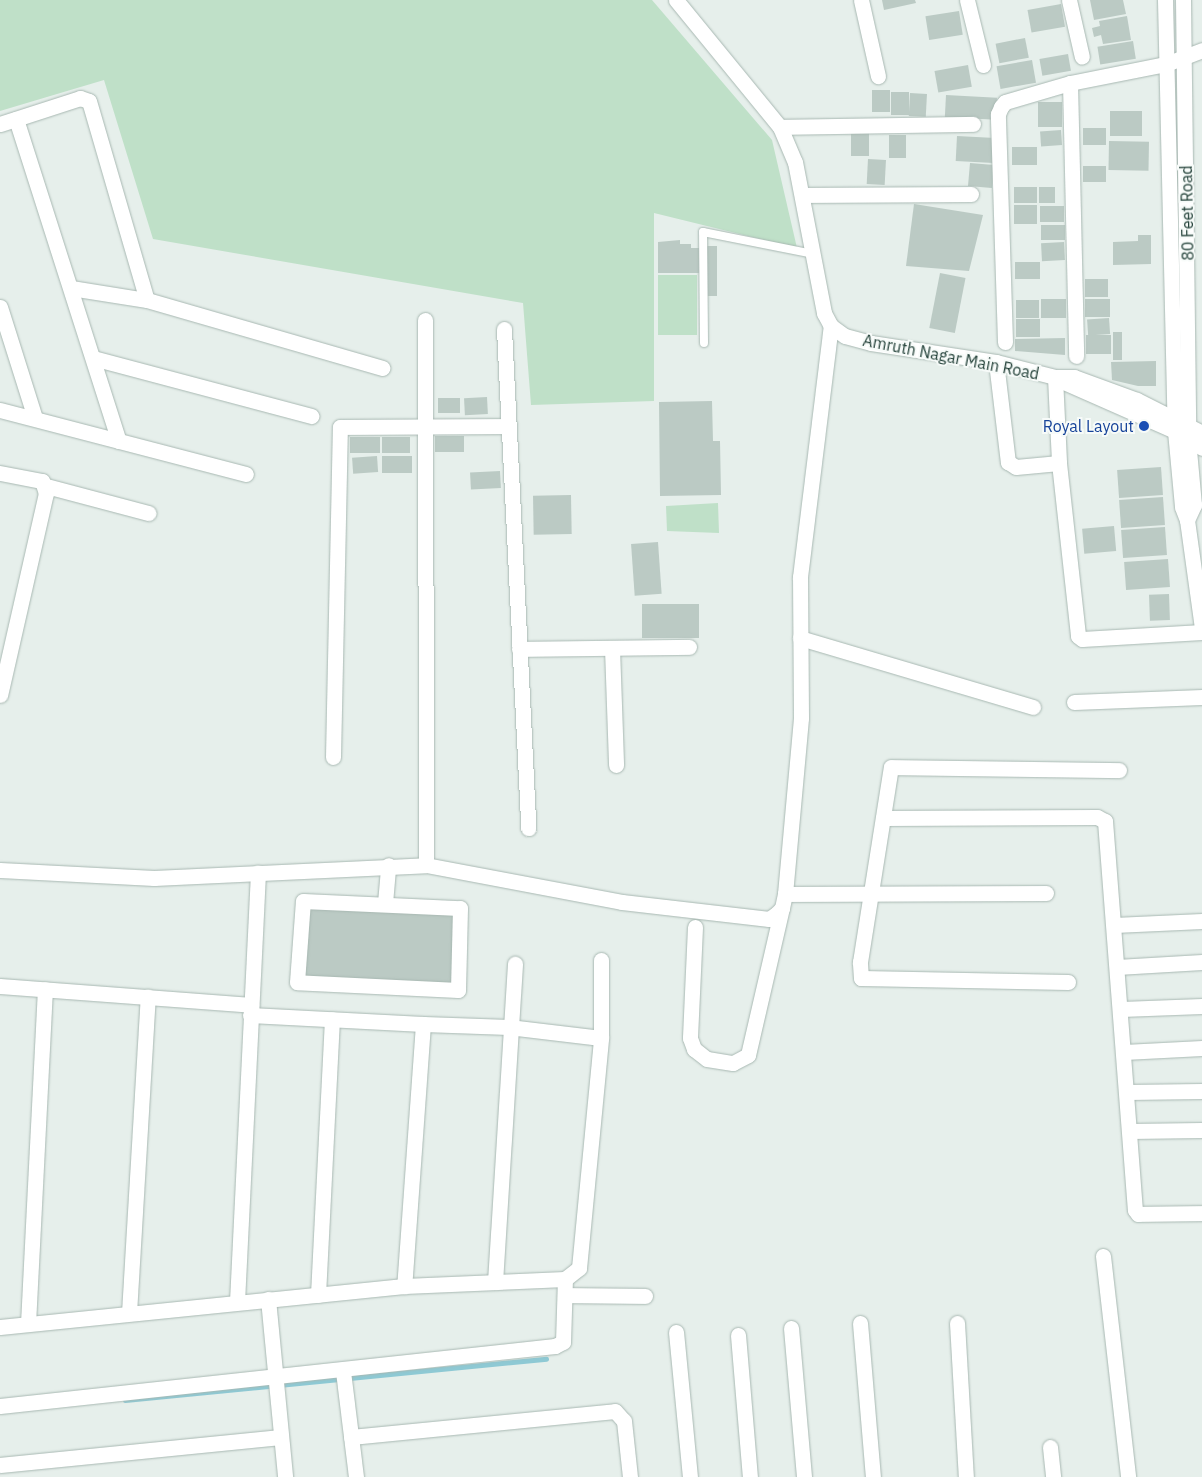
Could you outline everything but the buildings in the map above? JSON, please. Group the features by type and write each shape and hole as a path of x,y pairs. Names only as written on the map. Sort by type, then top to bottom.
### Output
{"street":[{"path":"679,0 780,127 795,162 824,313 831,326 804,543 800,638 801,718 786,894 748,1055 733,1063 708,1059 694,1049 690,1038 695,927"},
{"path":"861,0 878,76"},
{"path":"967,0 983,64"},
{"path":"1069,0 1082,57"},
{"name":"80 Feet Road","path":"1165,0 1166,64 1186,429"},
{"name":"80 Feet Road","path":"1183,0 1185,54 1186,429"},
{"path":"1005,342 998,114 1005,102 1070,83 1166,64 1185,54 1202,50"},
{"path":"1070,83 1076,356"},
{"path":"0,124 80,98 89,101 147,300"},
{"path":"16,119 119,441"},
{"path":"780,127 973,124"},
{"path":"802,195 971,194"},
{"path":"71,288 147,300 382,368"},
{"path":"0,307 35,418"},
{"path":"425,320 426,865"},
{"name":"Amruth Nagar Main Road","path":"831,326 845,336 871,343 996,362 1055,377 1074,377 1104,386 1186,429 1202,448"},
{"path":"504,328 528,828"},
{"path":"93,358 311,416"},
{"path":"996,362 1008,462 1016,467 1059,463"},
{"path":"1055,377 1059,463 1078,636 1082,639 1202,630 1187,520 1194,505 1186,429"},
{"path":"0,410 246,474"},
{"path":"333,757 340,427 509,426"},
{"path":"0,473 42,481 46,486 148,513"},
{"path":"0,695 46,486"},
{"path":"800,638 1034,707"},
{"path":"519,650 689,646"},
{"path":"612,648 616,765"},
{"path":"1074,702 1202,697"},
{"path":"1068,982 861,978 860,962 891,767 1119,770"},
{"path":"883,818 1101,818 1107,828 1136,1213 1202,1213"},
{"path":"386,903 388,865"},
{"path":"0,870 154,878 388,865 426,865 622,902 769,919 782,908"},
{"path":"237,1302 258,873"},
{"path":"786,894 1046,893"},
{"path":"303,901 386,903 462,910 458,990 298,982 303,901"},
{"path":"1114,925 1202,921"},
{"path":"0,1327 404,1286 565,1279 579,1268 601,1038 601,960"},
{"path":"1117,967 1202,962"},
{"path":"495,1282 508,1027 515,964"},
{"path":"0,986 148,997 332,1019 508,1027 601,1038"},
{"path":"28,1324 45,989"},
{"path":"130,1313 148,997"},
{"path":"1120,1009 1202,1006"},
{"path":"318,1295 332,1019"},
{"path":"404,1286 423,1024"},
{"path":"1124,1052 1202,1048"},
{"path":"1127,1092 1202,1090"},
{"path":"1130,1131 1202,1130"},
{"path":"1103,1256 1128,1477"},
{"path":"0,1406 343,1371 560,1345 562,1342 565,1279"},
{"path":"565,1295 646,1296"},
{"path":"268,1299 285,1477"},
{"path":"860,1323 873,1477"},
{"path":"956,1323 966,1477"},
{"path":"791,1328 804,1477"},
{"path":"676,1332 690,1477"},
{"path":"738,1335 750,1477"},
{"path":"343,1371 356,1477"},
{"path":"351,1437 615,1411 624,1421 630,1477"},
{"path":"0,1465 282,1437"},
{"path":"1050,1447 1052,1477"}],"lane":[{"path":"704,343 703,232 813,254"}],"green space":[{"path":"0,0 652,0 772,140 797,248 654,213 654,401 531,405 523,303 153,239 104,80 0,111"},
{"path":"658,275 697,275 697,335 658,335"},
{"path":"718,503 719,533 667,531 666,506"}],"waterway":[{"path":"125,1400 546,1359"}],"place":[{"name":"Royal Layout","path":"1144,426"}]}
